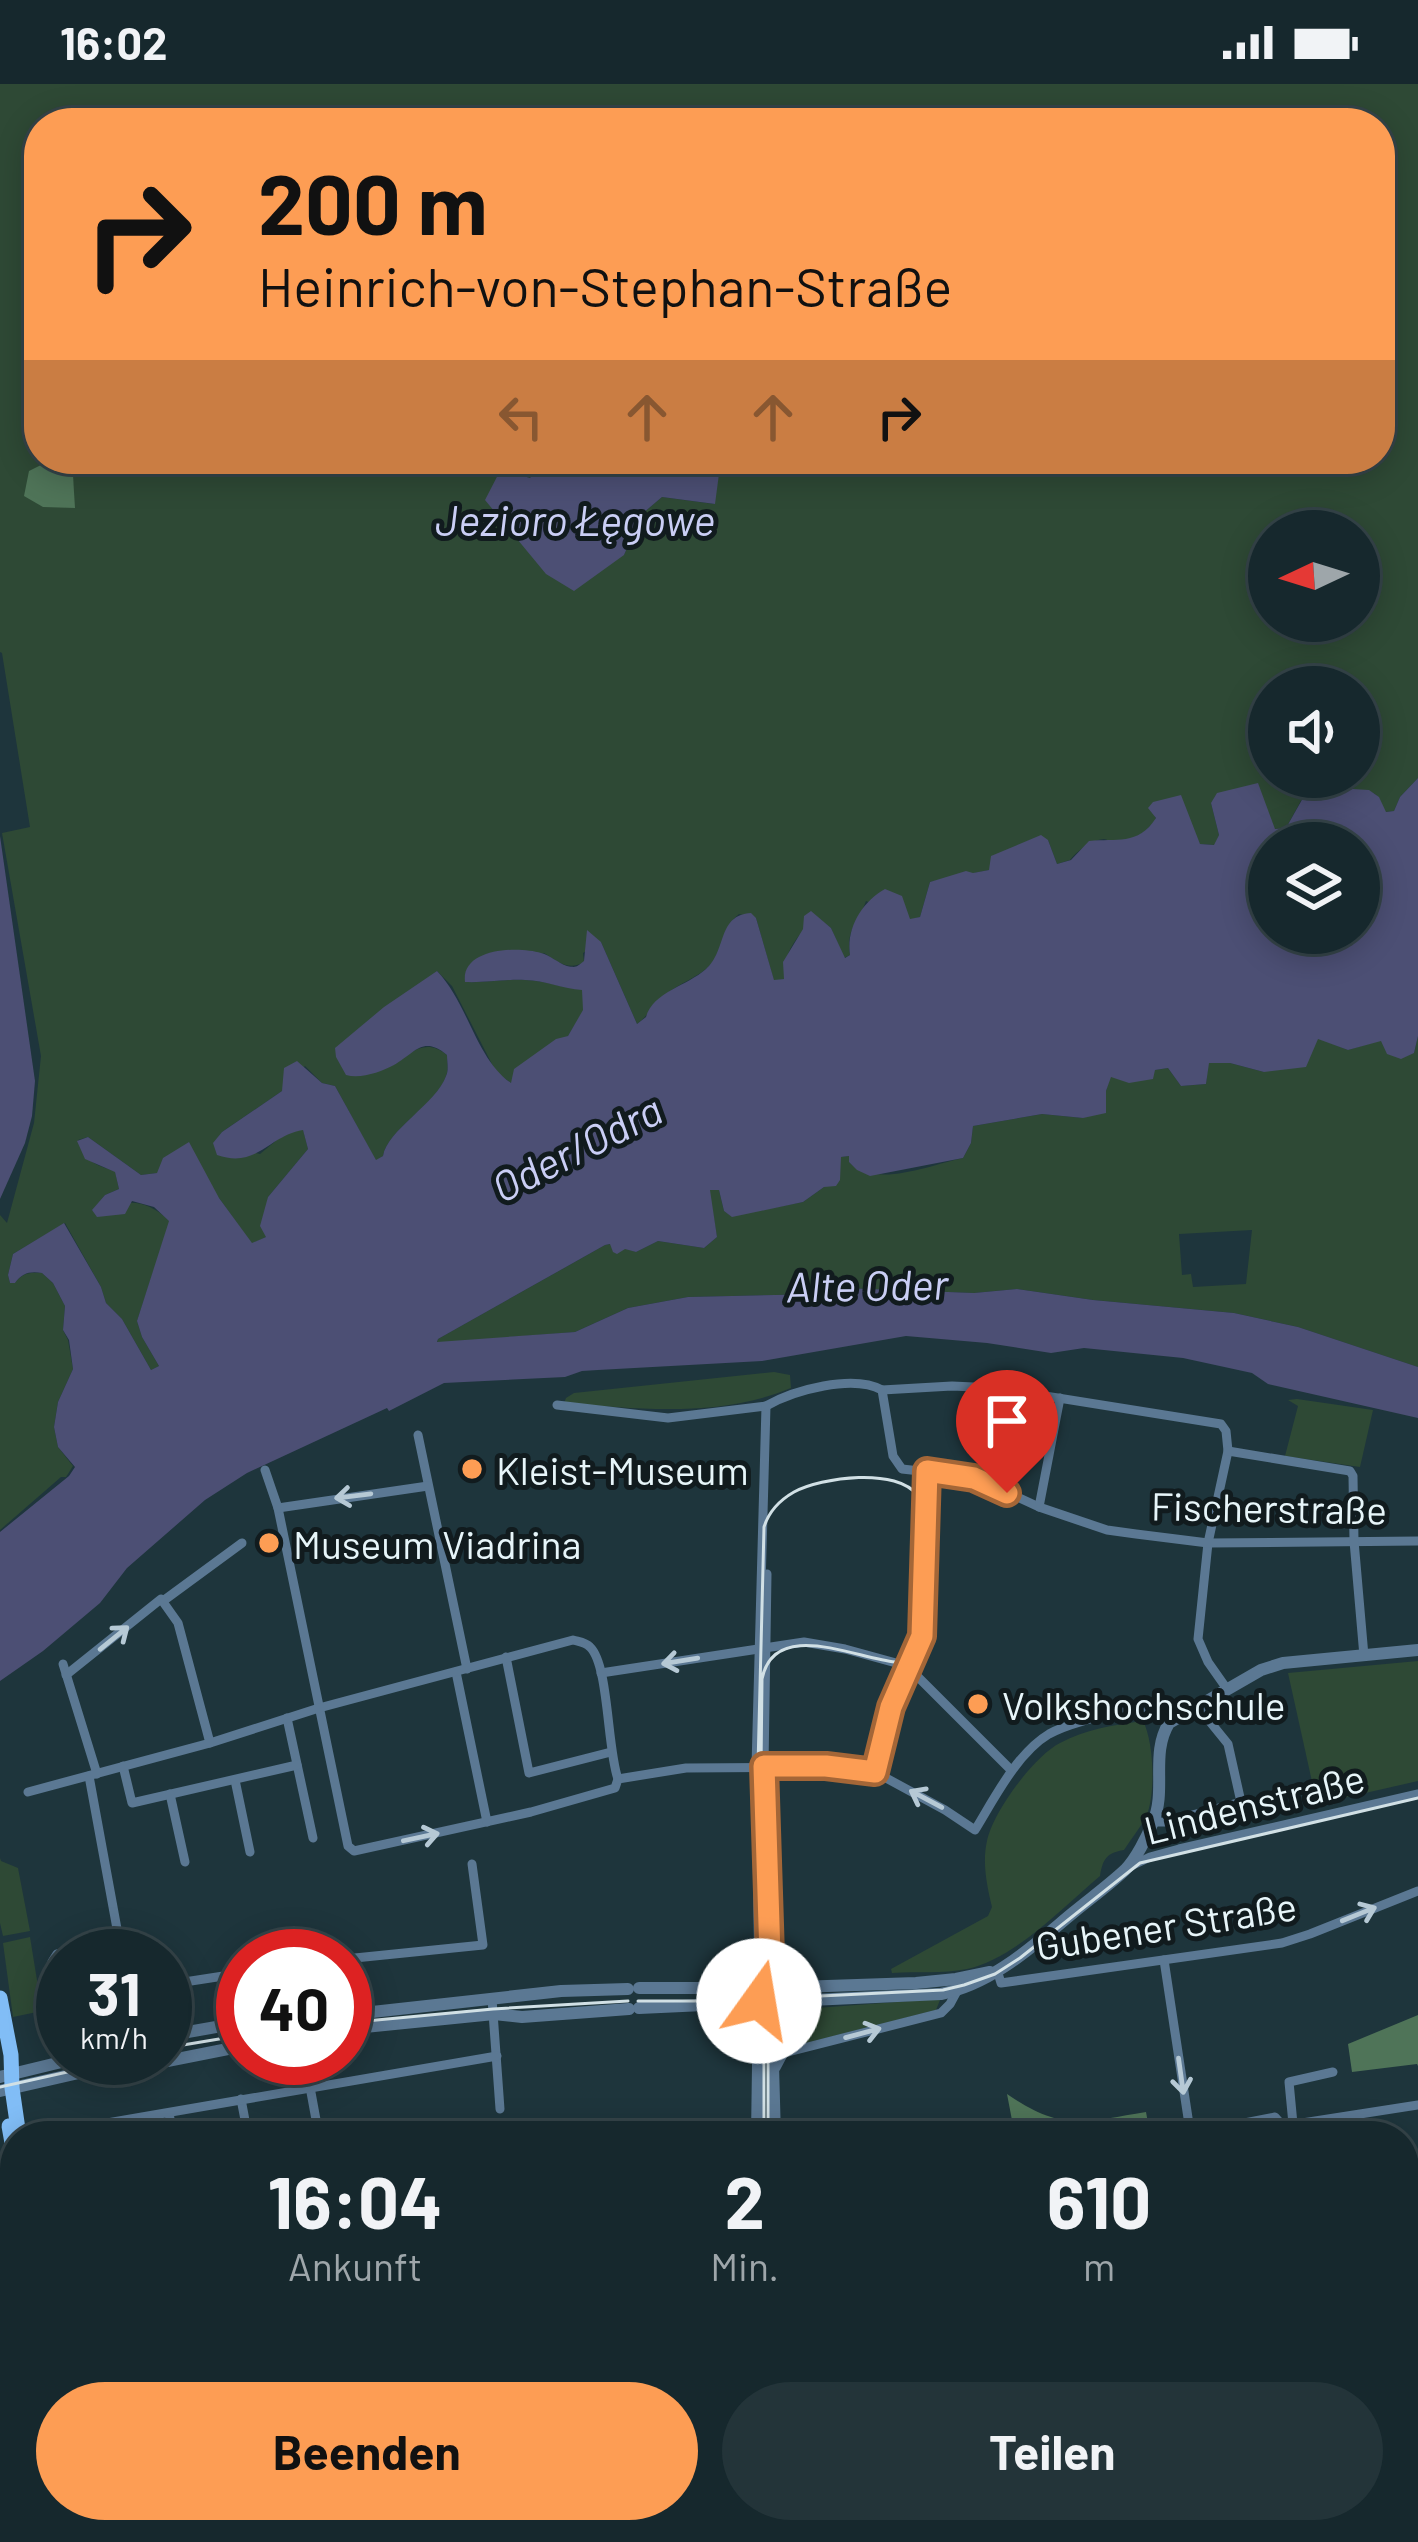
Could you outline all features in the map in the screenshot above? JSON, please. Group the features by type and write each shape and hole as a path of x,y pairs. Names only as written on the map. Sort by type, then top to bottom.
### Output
{"main road":[{"path":"0,1998 11,2055 4,2081 10,2121"},
{"path":"4,2081 15,2121"}],"street":[{"path":"557,1405 668,1418 766,1406 824,1386 860,1384 882,1390 952,1386 996,1388 1221,1424 1228,1451 1208,1544 1198,1639 1227,1689"},
{"path":"875,1772 891,1707 922,1636 927,1471 902,1469 893,1456 882,1390"},
{"path":"1039,1508 1060,1398"},
{"path":"758,2121 765,1994 760,1766 766,1406"},
{"path":"418,1435 487,1822"},
{"path":"1228,1451 1350,1471 1364,1656"},
{"path":"28,1792 319,1708 573,1640 594,1650 601,1673 618,1779 615,1788 354,1851 348,1846 319,1708 278,1508 265,1470"},
{"name":"Fischerstraße","path":"927,1471 974,1478 1039,1508 1107,1530 1208,1544 1418,1540"},
{"path":"278,1508 428,1486"},
{"path":"117,1929 93,1775 65,1670 242,1543"},
{"path":"162,1600 181,1632 209,1743"},
{"path":"601,1673 815,1643 908,1666 1011,1771"},
{"path":"1126,1869 1153,1822 1158,1805 1158,1756 1169,1723 1261,1670 1283,1663 1418,1651"},
{"path":"506,1657 529,1772 611,1752"},
{"path":"618,1779 673,1769 760,1766 875,1772 975,1830 1011,1771 1049,1734 1150,1707 1169,1723"},
{"path":"1153,1822 1241,1802 1228,1744 1198,1707"},
{"path":"287,1718 313,1838"},
{"path":"123,1766 132,1803 297,1765"},
{"path":"235,1780 250,1852"},
{"path":"170,1794 185,1862"},
{"name":"Lindenstraße","path":"765,1994 902,1996 957,1991 999,1976 1126,1869 1150,1857 1418,1794"},
{"path":"372,1956 483,1945 472,1864"},
{"name":"Gubener Straße","path":"999,1976 1164,1960 1282,1942 1418,1891"},
{"path":"1164,1960 1188,2121"},
{"name":"Lindenstraße","path":"765,1994 999,1976"},
{"path":"372,2012 561,1991 765,1994"},
{"path":"774,2073 784,2054 941,2013 957,1991"},
{"path":"372,2026 494,2014 522,2017 634,2009 765,1994"},
{"path":"765,1994 775,2121"},
{"path":"492,1999 500,2109"},
{"path":"4,2081 137,2067 216,2052"},
{"path":"121,2121 496,2056"},
{"path":"4,2081 36,2071"},
{"path":"1287,2121 1289,2082 1334,2072"},
{"path":"310,2087 316,2121"},
{"path":"241,2099 245,2121"},
{"path":"1331,2121 1418,2105"},
{"path":"169,2113 170,2121"}],"green space":[{"path":"0,84 1418,84 1418,778 1394,811 1385,812 1378,798 1380,666 1248,666 1248,798 1302,798 1289,822 1258,822 1211,803 1219,835 1215,845 1200,844 1153,812 1156,819 1138,836 1119,842 1094,841 1057,864 1048,840 989,870 930,882 920,917 910,920 866,901 851,932 850,955 844,958 831,928 818,918 793,944 785,979 774,981 756,918 739,914 712,963 670,991 637,1024 601,942 583,953 584,962 573,966 544,953 466,982 532,980 583,989 584,1010 568,1036 511,1083 496,1072 452,986 437,971 394,1065 413,1051 433,1047 447,1055 447,1073 433,1096 393,1136 383,1156 376,1161 335,1086 322,1083 305,1066 282,1091 222,1132 214,1143 260,1154 284,1134 303,1129 308,1149 268,1197 266,1237 252,1244 219,1198 157,1173 141,1175 88,1137 78,1140 91,1161 115,1171 119,1189 105,1195 92,1211 141,1204 170,1221 137,1321 159,1366 151,1370 122,1319 106,1303 65,1223 13,1254 10,1283 42,1273 65,1306 63,1330 73,1369 58,1402 54,1427 58,1447 73,1466 66,1477 0,1530 0,1215 7,1223 34,1123 41,1056 2,833 30,827 0,652"},
{"path":"28,474 73,474 75,508 43,507 24,496"},
{"path":"1418,1036 1418,1367 1298,1327 1234,1313 1017,1289 974,1293 843,1288 824,1294 688,1297 628,1308 575,1332 437,1343 605,1245 636,1252 658,1241 704,1248 717,1237 709,1190 719,1190 724,1211 732,1216 803,1202 840,1179 840,1157 849,1156 849,1162 873,1174 963,1158 973,1126 1042,1114 1083,1118 1106,1091 1110,1077 1168,1068 1181,1086 1206,1084 1208,1063 1264,1072 1318,1038 1348,1050 1381,1040 1414,1053","holes":["1252,1230 1246,1284 1193,1287 1191,1274 1182,1275 1179,1234"]},
{"path":"774,1372 790,1375 791,1388 736,1404 679,1409 564,1403 574,1393"},
{"path":"1288,1400 1373,1410 1360,1467 1285,1456 1298,1406"},
{"path":"1418,1661 1418,1781 1317,1804 1288,1673"},
{"path":"1143,1721 1151,1755 1149,1807 1124,1850 1107,1857 1100,1876 1038,1930 985,1963 958,1971 892,1973 891,1969 988,1916 992,1907 987,1841 1006,1801 1038,1760 1080,1734"},
{"path":"0,1858 18,1868 30,1931 3,1936"},
{"path":"30,1937 36,2012 13,2017 3,1943"},
{"path":"937,1999 936,2010 794,2046 792,2022 803,2009"},
{"path":"1418,2015 1418,2066 1352,2072 1348,2044"},
{"path":"1007,2094 1043,2114 1074,2121 1012,2121"},
{"path":"1146,2112 1148,2121 1089,2121"}],"water":[{"name":"Jezioro Łęgowe","path":"498,474 530,478 533,474 719,474 715,504 662,497 642,514 624,555 574,591 546,574 485,500"},
{"name":"Oder/Odra","path":"1418,778 1418,1036 1414,1053 1401,1059 1387,1054 1381,1041 1348,1050 1318,1039 1306,1067 1264,1072 1209,1063 1206,1084 1181,1086 1168,1068 1155,1070 1153,1079 1129,1083 1111,1077 1106,1113 1083,1118 1042,1114 973,1126 963,1158 870,1176 857,1170 849,1156 841,1157 836,1186 824,1187 803,1202 732,1217 724,1211 719,1190 710,1190 717,1237 704,1248 658,1241 636,1252 625,1249 617,1254 610,1244 605,1245 437,1342 575,1332 628,1308 688,1297 824,1294 843,1288 974,1293 1017,1289 1234,1313 1298,1327 1418,1367 1418,1418 1268,1384 1252,1373 1183,1358 1084,1348 1051,1353 906,1336 762,1361 444,1383 247,1473 205,1500 127,1568 100,1603 0,1681 0,1532 75,1467 58,1447 54,1427 58,1402 73,1369 63,1330 65,1306 42,1273 27,1273 10,1283 13,1254 64,1223 106,1303 122,1319 151,1370 159,1366 137,1321 169,1221 154,1207 132,1201 125,1214 97,1217 92,1210 105,1195 119,1189 115,1172 85,1159 77,1141 88,1137 141,1175 157,1173 163,1158 189,1142 219,1198 252,1243 266,1237 260,1226 268,1197 308,1149 303,1130 242,1158 217,1155 213,1143 282,1091 284,1068 297,1061 322,1083 335,1086 376,1160 383,1156 393,1136 441,1086 447,1055 425,1046 383,1070 352,1076 346,1075 335,1048 437,971 489,1060 511,1083 514,1069 556,1039 568,1036 583,1010 582,990 532,980 465,982 466,971 481,956 531,951 576,966 584,961 587,930 601,942 637,1024 663,995 713,962 727,927 740,915 751,913 756,918 774,980 784,979 783,962 803,929 804,916 811,911 831,928 845,958 850,955 857,917 885,889 902,896 910,919 920,917 930,882 966,871 989,870 991,856 1041,835 1048,840 1057,864 1071,860 1089,841 1142,833 1156,818 1148,808 1153,802 1181,795 1200,844 1214,845 1219,835 1211,803 1217,793 1248,785 1248,798 1264,798 1272,822 1248,822 1248,954 1380,954 1380,822 1289,822 1303,798 1379,798 1386,812 1394,811"},
{"path":"0,836 35,1081 25,1143 0,1199"}],"tram line":[{"path":"764,2121 758,1766 764,1527 780,1502 806,1487 859,1477 894,1481 908,1487 922,1506 922,1636 916,1651 895,1662 799,1646 782,1650 770,1661 762,1679 768,2121"},
{"path":"770,2030 780,2009 800,1997 943,1990 995,1974 1140,1863 1418,1798"},
{"path":"372,2020 628,2001"},
{"path":"638,2001 736,2001 751,2010 761,2032"},
{"path":"192,2044 216,2040"},
{"path":"0,2087 36,2079"}],"place":[{"name":"Kleist-Museum","path":"472,1469"},
{"name":"Museum Viadrina","path":"269,1543"},
{"name":"Volkshochschule","path":"978,1704"}],"route":[{"path":"759,2001 771,2001 764,1766 875,1772 891,1707 922,1636 927,1471 974,1478 1007,1493"}],"water label":[{"name":"Alte Oder","path":"867,1284"}]}
